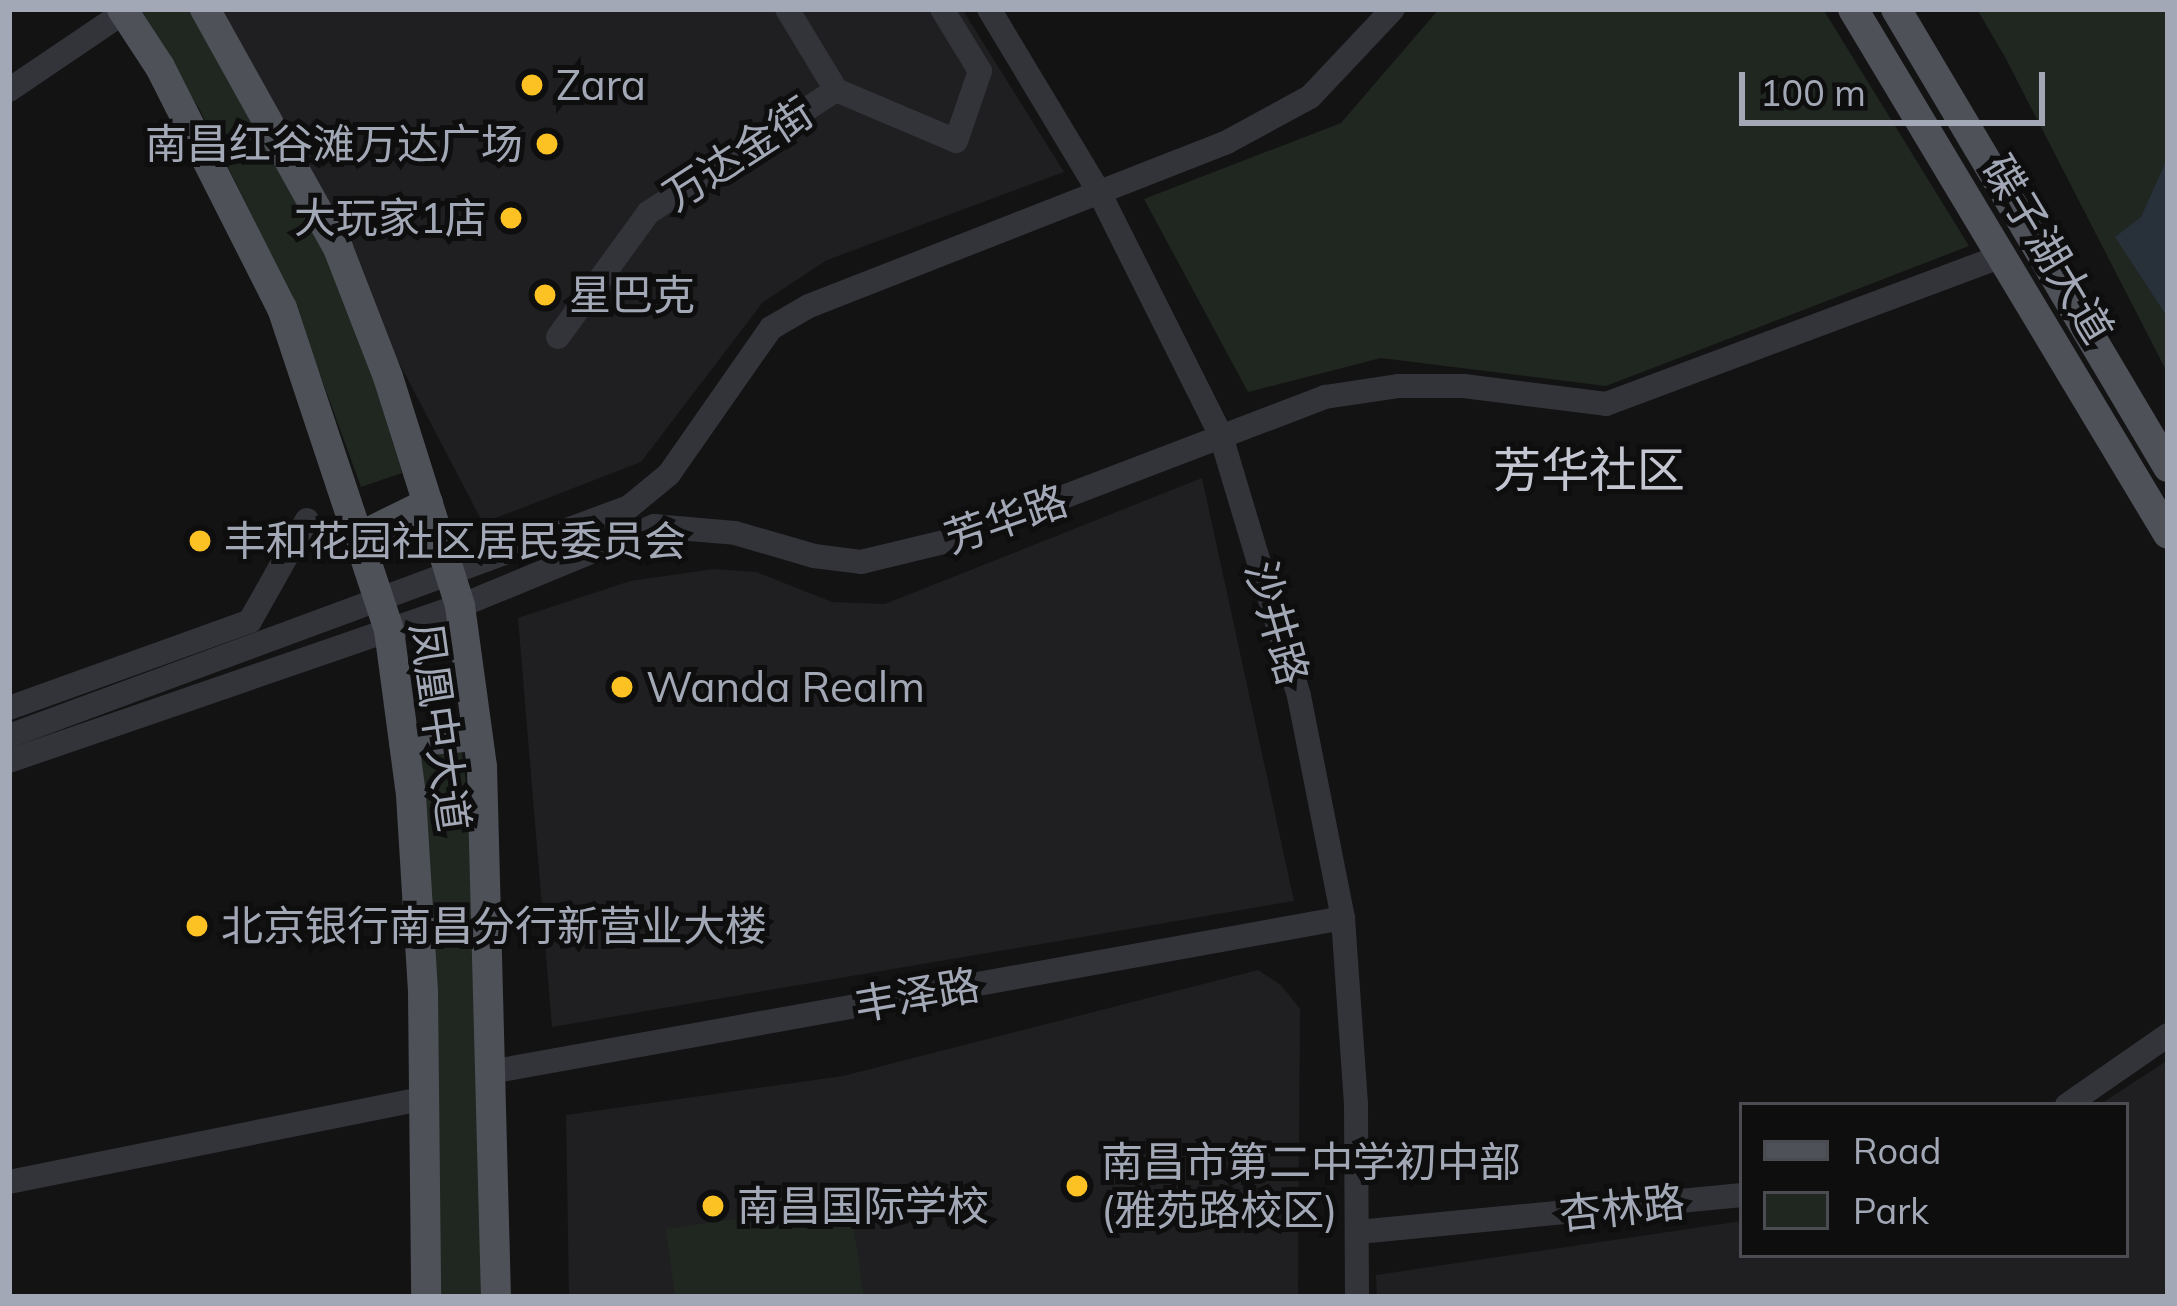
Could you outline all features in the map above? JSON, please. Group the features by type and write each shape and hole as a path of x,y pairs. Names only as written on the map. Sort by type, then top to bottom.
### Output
{"main road":[{"name":"凤凰中大道","path":"205,9 338,248 388,377 460,606 477,736 496,1297"},
{"name":"碟子湖大道","path":"1853,9 2168,534"},
{"name":"碟子湖大道","path":"1896,9 2168,467"},
{"name":"凤凰中大道","path":"123,10 160,67 283,308 388,630 404,742 423,993 426,1297"},
{"path":"359,537 428,503"},
{"path":"404,742 477,736"}],"street":[{"name":"万达金街","path":"788,9 836,90 956,141 980,70 942,9"},
{"name":"沙井路","path":"989,9 1099,192 1221,436 1299,696 1343,918 1358,1297"},
{"path":"9,736 449,569 629,507 669,474 771,328 809,306 1227,142 1310,97 1393,9"},
{"path":"9,90 123,10"},
{"name":"万达金街","path":"558,337 648,213 836,90"},
{"name":"芳华路","path":"9,761 460,606 654,526 735,532 814,556 861,562 948,541 1324,397 1399,386 1465,386 1606,404 2004,255"},
{"path":"9,708 250,621 307,520"},
{"name":"丰泽路","path":"490,1072 1343,918"},
{"path":"2070,1102 2168,1035"},
{"path":"9,1182 424,1098"},
{"name":"杏林路","path":"1358,1232 1739,1196"}],"shaded area":[{"path":"214,9 962,9 1064,172 827,260 763,302 641,462 483,523"},
{"path":"2168,157 2168,318 2115,237 2141,217"},
{"path":"1202,478 1294,901 552,1027 518,618 630,581 714,569 756,572 832,602 885,604"},
{"name":"南昌市第二中学初中部 (雅苑路校区)","path":"1258,970 1281,985 1300,1009 1298,1297 569,1297 566,1115 843,1076"},
{"path":"2168,1060 2168,1297 1377,1297 1376,1275 1739,1221 1739,1258 2129,1258 2129,1102 2104,1102"}],"green space":[{"path":"135,9 190,9 253,112 327,258 372,375 402,473 361,487 292,297 200,110"},
{"path":"1439,9 1823,9 1969,246 1606,386 1381,358 1248,392 1144,199 1341,123"},
{"path":"1977,9 2168,9 2168,374 2005,57"},
{"path":"456,749 462,753 477,865 484,1297 438,1297 415,766 423,753"},
{"path":"850,1202 864,1297 675,1297 666,1229"}],"place":[{"name":"Zara","path":"532,85"},
{"name":"南昌红谷滩万达广场","path":"547,144"},
{"name":"大玩家1店","path":"511,218"},
{"name":"星巴克","path":"545,295"},
{"name":"丰和花园社区居民委员会","path":"200,541"},
{"name":"Wanda Realm","path":"622,687"},
{"name":"北京银行南昌分行新营业大楼","path":"197,926"},
{"name":"南昌市第二中学初中部 (雅苑路校区)","path":"1077,1186"},
{"name":"南昌国际学校","path":"713,1206"}],"district":[{"name":"芳华社区","path":"1589,470"}]}
